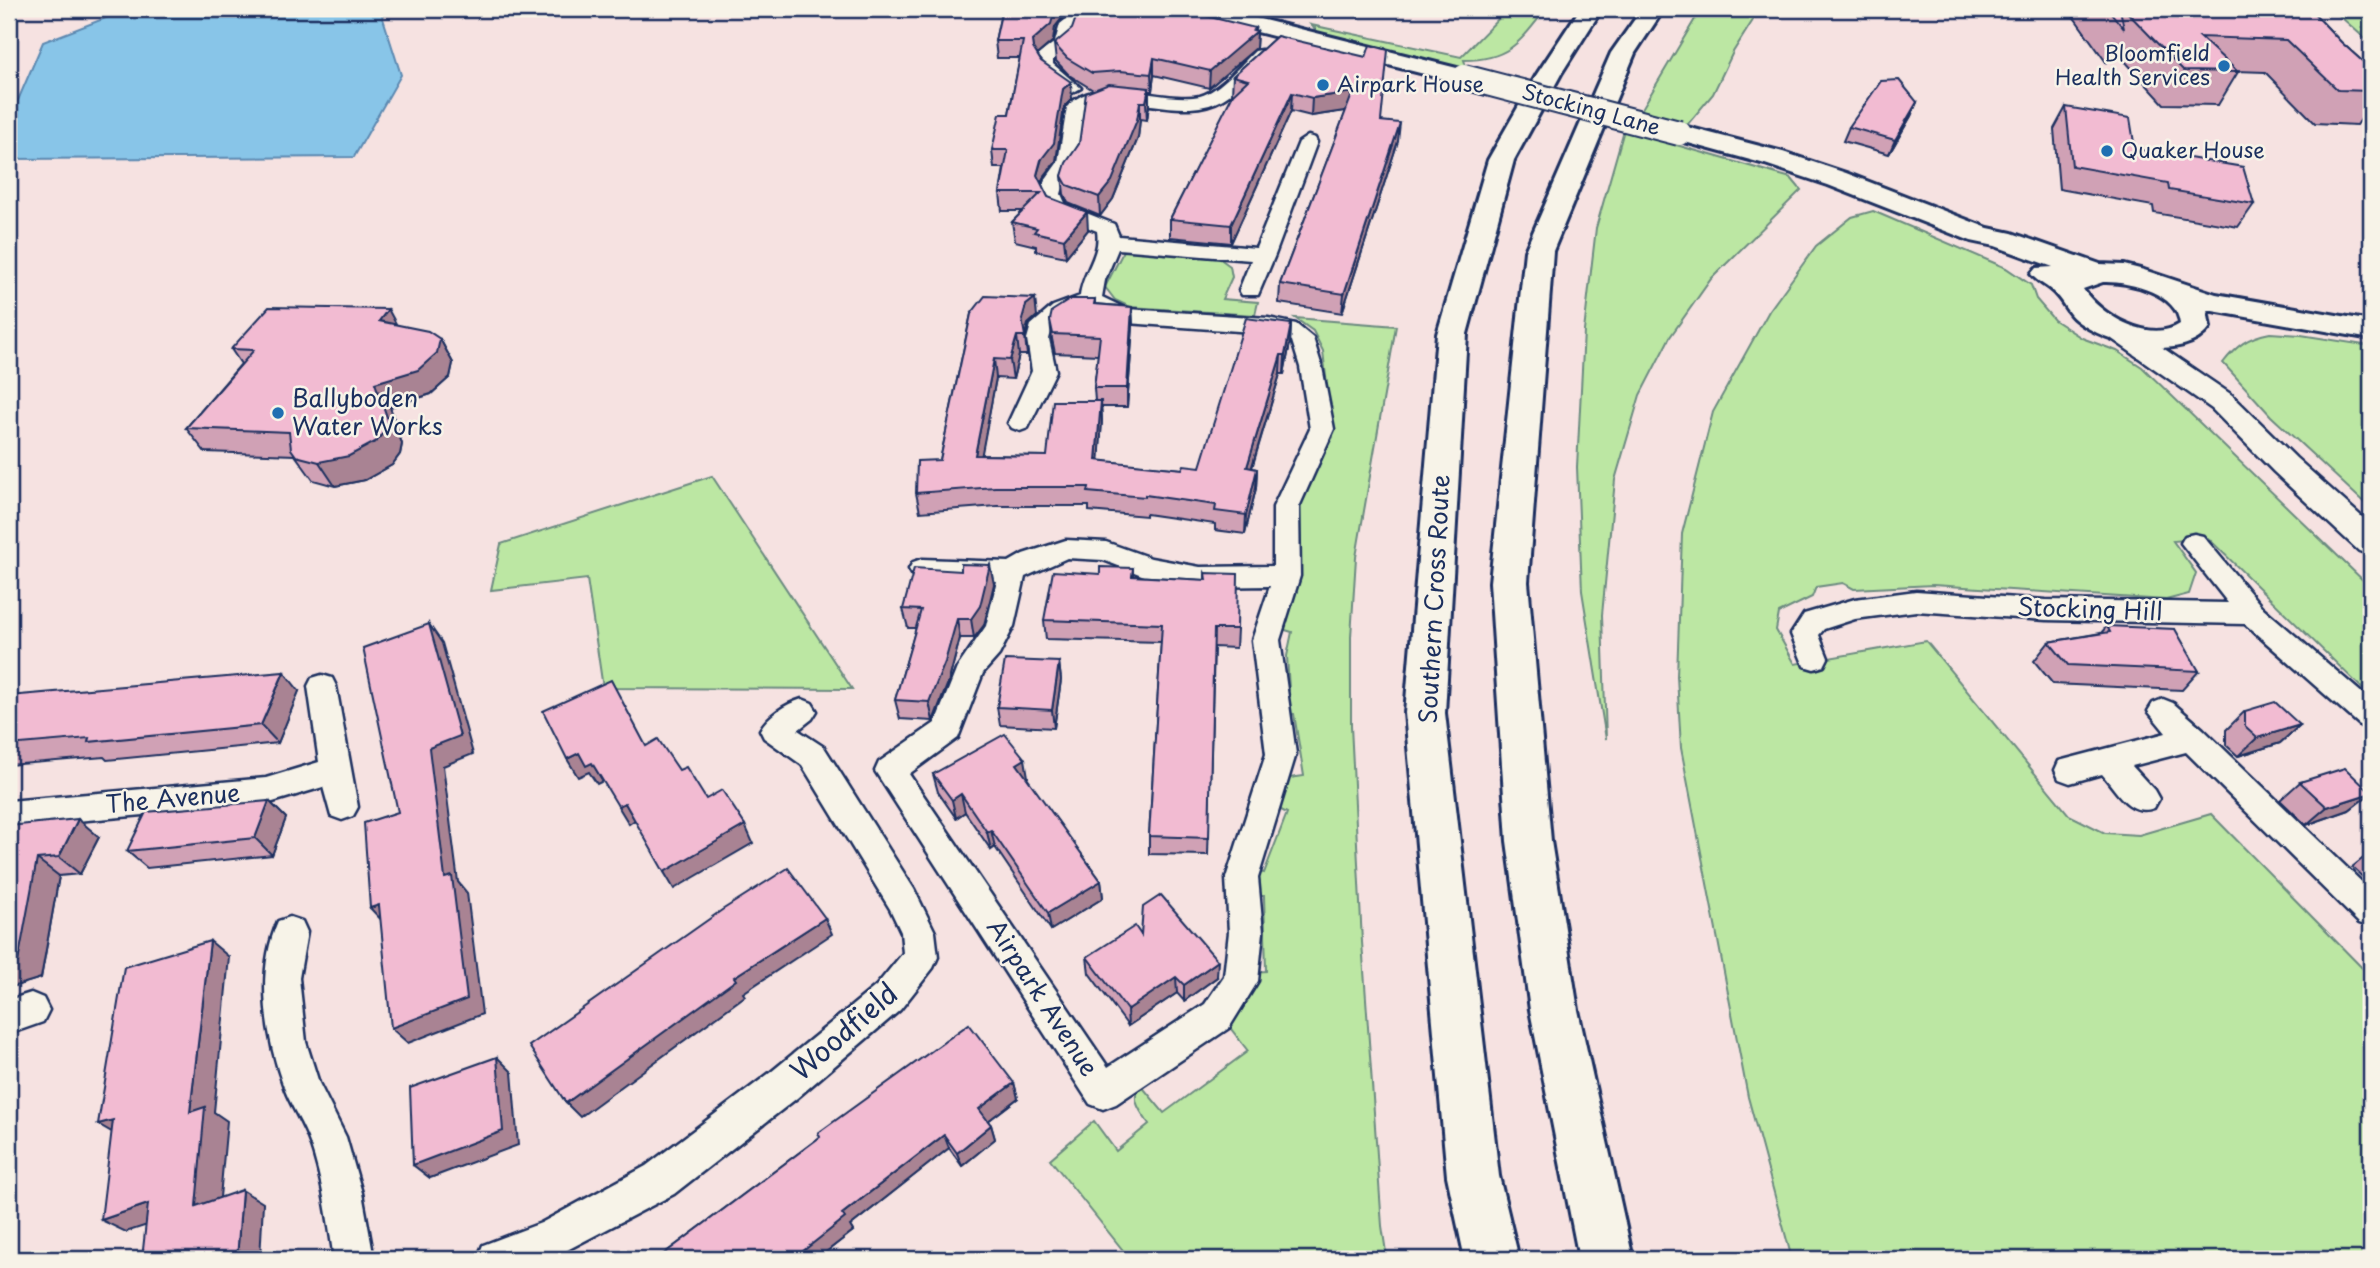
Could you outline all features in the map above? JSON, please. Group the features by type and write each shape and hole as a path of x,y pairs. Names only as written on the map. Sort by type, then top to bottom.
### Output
{"main road":[{"name":"Stocking Lane","path":"1194,9 1231,13 1287,33 1774,158 1837,179 1982,235 2002,239 2097,273 2133,275 2189,297 2271,315 2371,330"},
{"name":"Southern Cross Route","path":"1492,1259 1473,1175 1425,713 1452,334 1501,160 1549,74 1591,9"},
{"path":"1606,1259 1554,1010 1529,841 1509,582 1539,251 1623,53 1653,9"},
{"name":"Stocking Lane","path":"1982,235 2071,292 2075,303 2086,314 2122,332 2146,338 2167,339 2222,321 2271,315"},
{"path":"2071,292 2074,283 2082,276 2097,273"},
{"name":"Stocking Lane","path":"2169,289 2187,302 2196,315 2189,331"}],"street":[{"path":"1089,9 1066,28 1063,44 1045,58 1044,65 1061,81 1089,99"},
{"path":"1020,423 1044,371 1038,339 1042,325 1060,311 1091,300 1092,278 1105,261 1111,242 1107,228 1058,209 1051,194 1055,180 1068,162 1076,107 1089,99 1110,94 1188,101 1214,97 1287,33"},
{"path":"1250,290 1308,142"},
{"path":"1111,242 1265,255"},
{"name":"Airpark Avenue","path":"1013,572 1000,626 989,647 971,668 947,730 890,771 1103,1091 1216,1016 1241,981 1246,932 1242,878 1281,754 1266,640 1287,576 1286,506 1322,429 1311,367 1302,338 1288,329 1268,325 1127,316 1114,313 1091,300"},
{"path":"2189,331 2198,365 2222,402"},
{"path":"2122,332 2222,402 2371,543"},
{"path":"2194,543 2252,614 2371,718"},
{"path":"922,569 1013,572 1032,561 1066,549 1107,551 1147,568 1200,577 1287,576"},
{"name":"Stocking Hill","path":"1814,658 1805,634 1814,621 1839,601 1916,601 2046,610 2252,614"},
{"path":"323,686 342,807"},
{"name":"Woodfield","path":"497,1259 551,1239 660,1181 784,1085 888,998 921,957 918,932 902,899 813,756 775,730 802,711"},
{"path":"2163,711 2371,912"},
{"path":"2070,770 2192,738"},
{"path":"2108,760 2144,799"},
{"name":"The Avenue","path":"9,814 266,791 335,770"},
{"path":"290,932 282,978 288,1042 303,1090 327,1137 343,1194 354,1259"}],"green space":[{"path":"1508,9 1546,9 1512,47 1492,57 1464,60 1467,69 1320,34 1311,25 1461,57"},
{"path":"1701,9 1760,9 1733,52 1713,94 1688,124 1640,112"},
{"path":"2332,9 2371,9 2371,44"},
{"path":"1624,130 1791,178 1801,190 1711,279 1670,337 1640,395 1615,480 1602,615 1606,739 1582,591 1577,467 1584,331 1596,228"},
{"path":"1873,211 2006,268 2031,285 2036,299 2054,320 2082,338 2117,351 2142,367 2371,588 2371,697 2208,538 2173,541 2196,573 2189,594 2166,600 1933,585 1854,589 1843,583 1816,587 1812,597 1779,613 1776,630 1795,664 1926,641 2069,815 2105,833 2139,835 2211,814 2371,977 2371,1259 1792,1259 1748,1097 1681,748 1677,676 1682,534 1713,412 1769,311 1816,246 1852,217"},
{"path":"1144,250 1219,258 1230,266 1232,277 1222,299 1258,302 1255,315 1130,307 1115,300 1105,287 1121,256 1124,251"},
{"path":"1295,318 1396,326 1356,557 1351,637 1351,726 1362,942 1382,1226 1387,1259 1130,1259 1050,1159 1094,1121 1116,1151 1149,1124 1136,1100 1140,1084 1164,1113 1248,1051 1228,1025 1251,972 1266,971 1264,896 1249,896 1251,870 1264,873 1287,813 1275,807 1274,803 1290,778 1304,776 1294,714 1284,714 1279,692 1289,690 1287,656 1292,632 1282,629 1292,506 1333,437 1323,351 1313,331"},
{"path":"2270,333 2371,346 2371,509 2271,416 2223,363 2243,343"},
{"path":"712,476 852,689 603,688 587,579 491,590 501,544"}],"water":[{"path":"129,9 380,9 401,75 354,157 9,159 9,121 43,42"}],"building":[{"path":"1002,9 1055,9 1051,24 1032,41 1033,48 1041,61 1071,82 1063,89 1054,143 1041,160 1037,175 1048,197 1087,212 1064,239 1034,232 1037,228 1012,222 1041,193 1000,193 1008,150 992,150 1000,114 1009,114 1023,41 995,41"},
{"path":"1079,9 1189,9 1205,13 1202,15 1255,28 1253,30 1257,31 1210,71 1154,58 1151,74 1120,71 1092,73 1067,58 1054,44 1072,29"},
{"path":"2108,9 2120,9 2124,29"},
{"path":"2124,9 2310,9 2371,69 2371,91 2338,90 2286,40 2200,37 2238,72 2184,71"},
{"path":"1277,36 1366,57 1370,45 1388,50 1381,121 1400,123 1344,294 1280,284 1353,92 1312,98 1292,93 1231,225 1170,219 1233,94 1248,80 1233,76"},
{"path":"1899,80 1917,102 1895,140 1849,127 1881,81"},
{"path":"1109,84 1149,88 1146,102 1140,102 1137,120 1112,181 1099,197 1067,185 1062,176 1066,163 1079,144 1086,93"},
{"path":"2066,107 2130,118 2135,149 2243,167 2254,204 2169,190 2168,183 2072,166"},
{"path":"985,296 1035,298 1026,305 1022,319 1025,336 1017,336 1010,360 994,359 975,455 1047,456 1053,401 1101,401 1096,460 1182,469 1184,465 1200,467 1246,318 1291,324 1285,355 1281,355 1247,467 1257,469 1246,515 1215,511 1216,505 1145,495 1088,492 1089,487 995,487 916,493 917,461 940,460 971,314"},
{"path":"1071,299 1095,299 1094,304 1132,307 1127,388 1094,388 1100,336 1053,334 1050,320 1052,311"},
{"path":"269,307 388,309 379,321 428,331 440,339 437,353 418,370 375,383 388,420 385,430 377,441 349,456 319,462 296,456 291,449 289,432 186,428 254,350 231,349"},
{"path":"961,564 990,565 980,606 971,619 957,619 945,662 929,702 895,700 921,610 903,609 914,568 961,571"},
{"path":"1100,567 1133,568 1132,576 1206,580 1205,573 1238,574 1237,629 1214,629 1209,838 1149,836 1162,624 1044,620 1053,571 1100,574"},
{"path":"429,624 460,736 429,748 445,878 452,876 467,999 391,1028 379,905 370,908 364,823 398,812 363,648"},
{"path":"2107,626 2175,629 2199,671 2068,665 2049,642 2110,632"},
{"path":"1005,660 1059,662 1052,710 997,707"},
{"path":"284,672 261,725 88,742 89,738 9,745 9,696"},
{"path":"611,680 646,746 658,739 679,770 686,767 706,799 722,790 745,825 664,872 625,803 618,806 592,763 586,766 579,753 567,759 543,711"},
{"path":"2275,702 2300,725 2257,738 2245,727 2245,711"},
{"path":"1005,734 1025,759 1017,764 1101,881 1048,913 991,830 987,832 961,794 952,800 933,774"},
{"path":"2345,768 2371,793 2327,807 2300,782"},
{"path":"269,801 255,838 127,851 146,812"},
{"path":"78,819 59,857 37,859 18,962 9,965 9,826"},
{"path":"788,868 825,918 734,977 736,980 566,1103 529,1046 722,910"},
{"path":"1161,895 1218,961 1184,985 1176,977 1127,1010 1087,957 1135,926 1141,935 1143,907"},
{"path":"210,941 190,1112 205,1107 196,1206 242,1190 237,1259 142,1259 148,1204 101,1220 113,1120 98,1124 124,967"},
{"path":"969,1024 1014,1083 979,1109 991,1125 957,1153 944,1135 842,1214 845,1218 793,1259 657,1259 820,1137 818,1133"},
{"path":"497,1057 503,1131 413,1165 410,1088"}],"place":[{"name":"Bloomfield Health Services","path":"2224,66"},
{"name":"Airpark House","path":"1323,85"},
{"name":"Quaker House","path":"2107,151"},
{"name":"Ballyboden Water Works","path":"278,413"}]}
